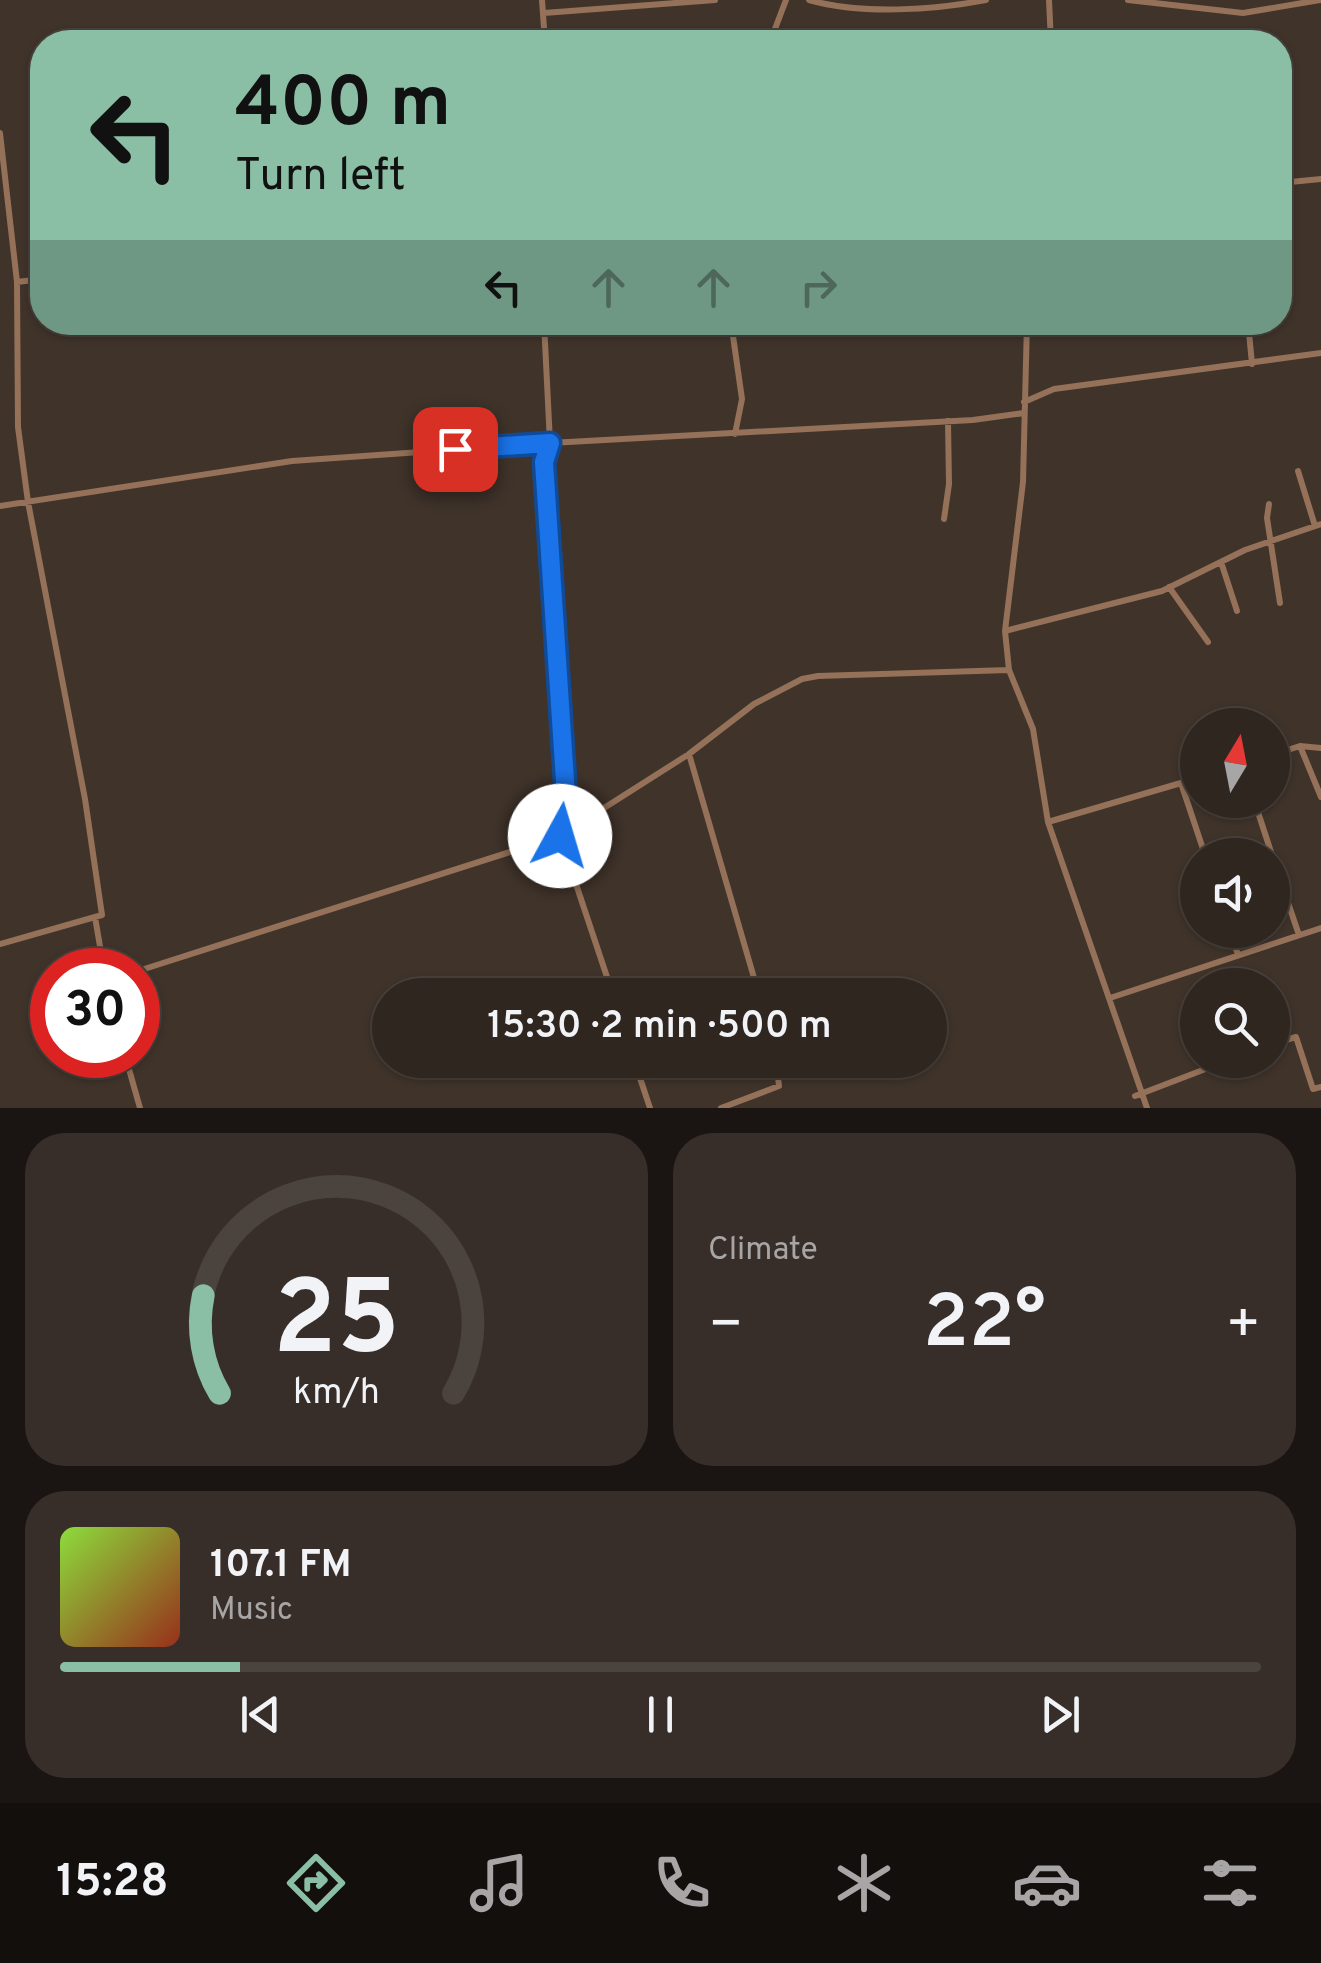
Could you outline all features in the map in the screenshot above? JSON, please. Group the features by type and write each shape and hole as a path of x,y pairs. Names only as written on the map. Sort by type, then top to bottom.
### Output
{"street":[{"path":"542,0 545,30"},
{"path":"544,13 714,0"},
{"path":"775,30 786,0"},
{"path":"810,0 832,6 912,9 986,0"},
{"path":"1049,0 1050,30"},
{"path":"1128,0 1243,13 1320,0"},
{"path":"0,134 17,282 18,427 28,502 85,798 102,915 0,944"},
{"path":"1292,183 1321,179"},
{"path":"17,282 30,280"},
{"path":"545,335 550,443 544,462 567,811 560,836 606,978"},
{"path":"733,335 742,399 735,434"},
{"path":"1027,335 1023,482 1005,631 1009,670 1033,729 1048,822 1146,1108"},
{"path":"1249,335 1252,364"},
{"path":"1024,402 1054,389 1321,353"},
{"path":"0,506 292,461 948,422 1024,413"},
{"path":"944,519 949,484 948,422"},
{"path":"1005,631 1169,587 1220,562 1318,525 1298,471"},
{"path":"1269,504 1270,542 1280,603"},
{"path":"1220,562 1237,611"},
{"path":"1169,587 1208,642"},
{"path":"160,965 560,836 689,754 754,704 802,679 1009,670"},
{"path":"1300,746 1321,797"},
{"path":"1290,749 1321,748"},
{"path":"689,754 753,978"},
{"path":"1048,822 1180,783"},
{"path":"1290,906 1300,935"},
{"path":"95,917 100,948"},
{"path":"1110,998 1321,928"},
{"path":"1236,948 1238,955"},
{"path":"1290,1039 1296,1037 1313,1090 1321,1087"},
{"path":"132,1078 140,1108"},
{"path":"640,1078 650,1108"},
{"path":"721,1108 779,1086 778,1078"},
{"path":"1139,1094 1181,1078"}],"route":[{"path":"455,449 550,443 544,462 567,811 560,836"}]}
